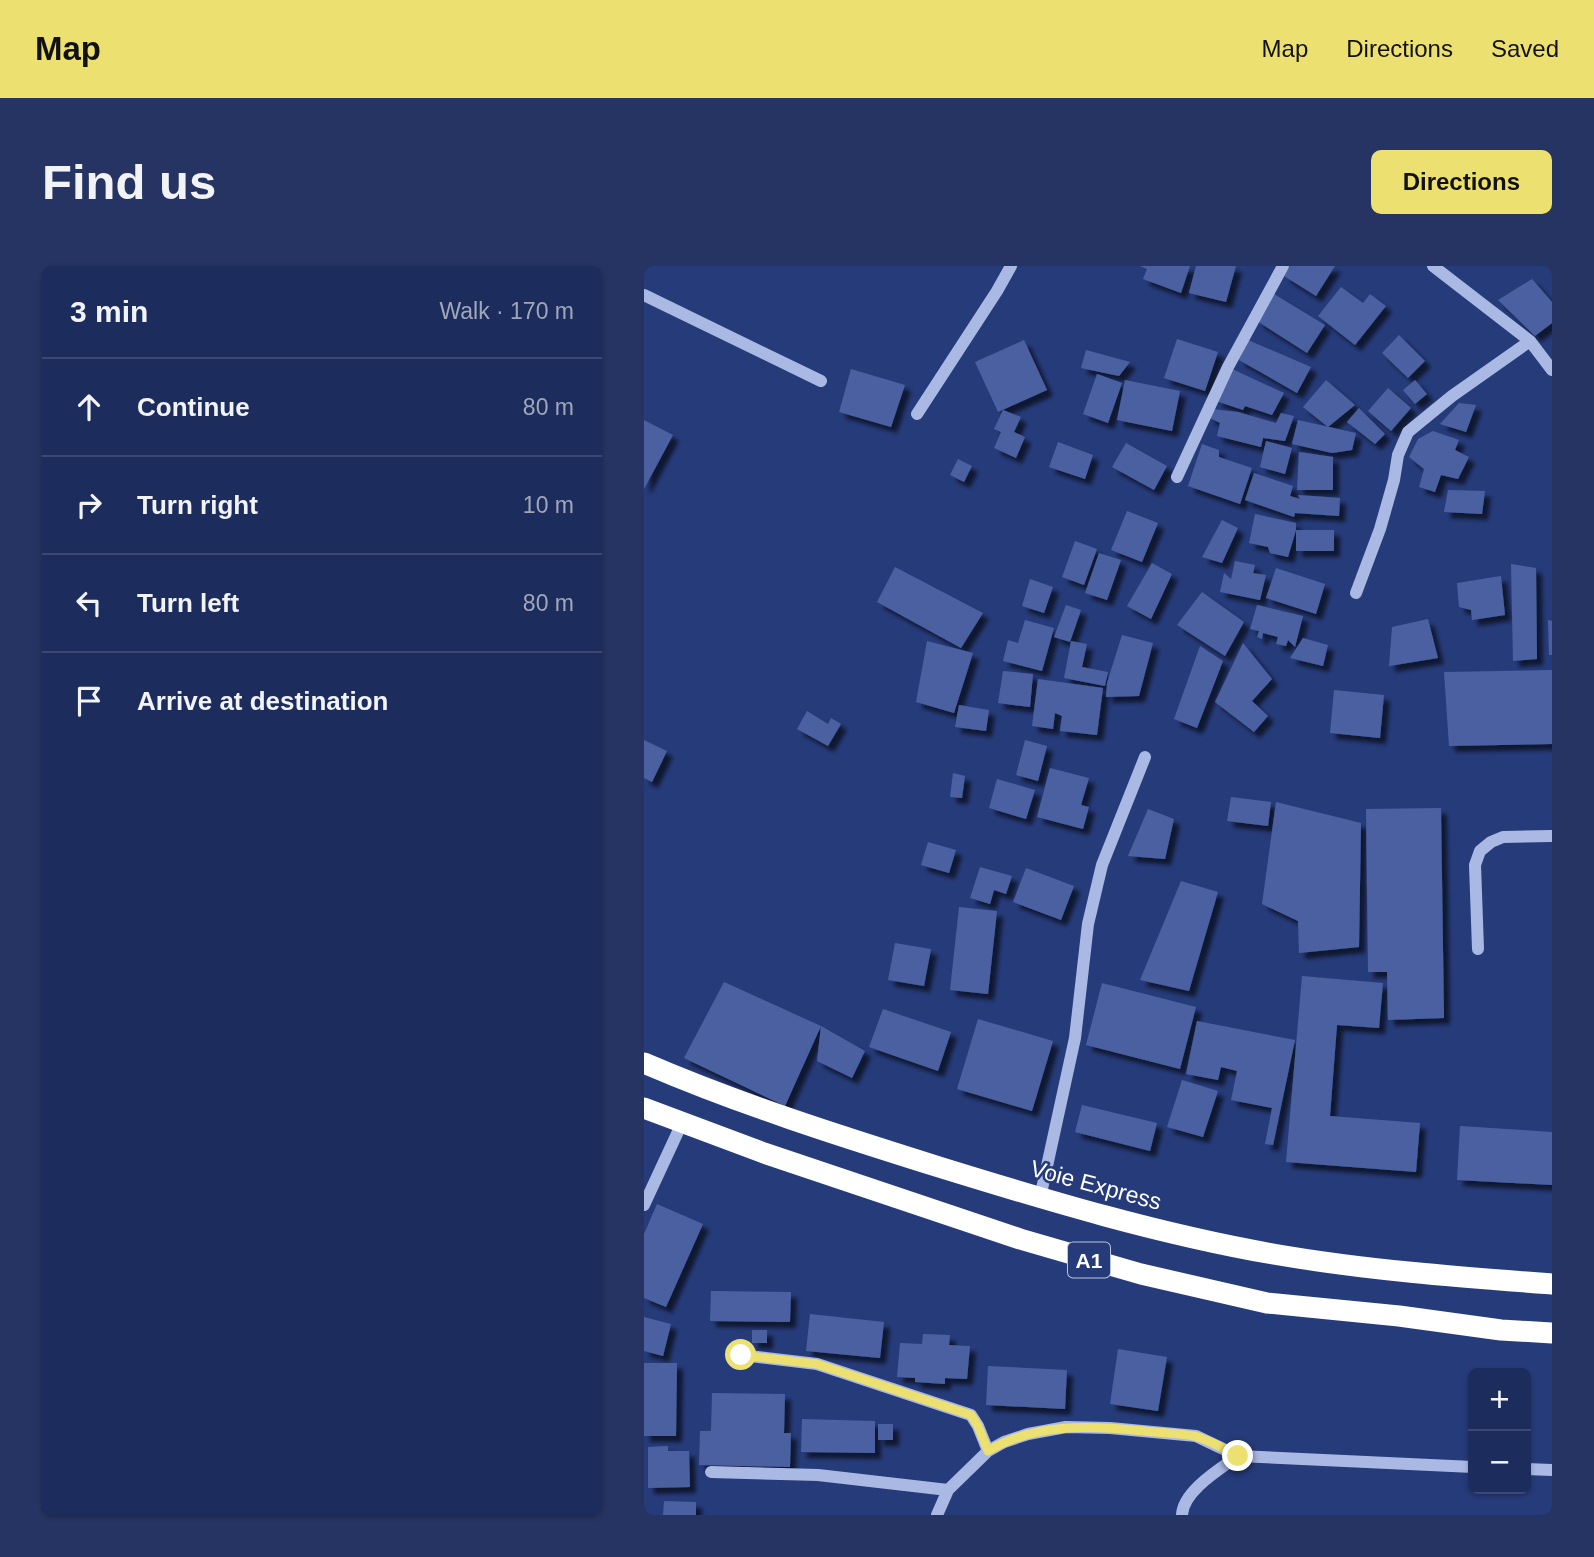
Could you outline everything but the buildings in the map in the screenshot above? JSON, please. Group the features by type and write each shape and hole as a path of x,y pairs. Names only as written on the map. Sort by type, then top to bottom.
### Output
{"highway":[{"name":"Voie Express","path":"644,1063 886,1150 1040,1198 1184,1236 1273,1254 1376,1268 1552,1284"},
{"name":"A1","path":"644,1108 764,1153 1020,1239 1141,1274 1267,1303 1399,1316 1501,1330 1552,1333"}],"street":[{"path":"917,414 998,291 1011,266"},
{"path":"1177,477 1227,366 1283,266"},
{"path":"1433,266 1530,341 1552,370"},
{"path":"644,295 821,381"},
{"path":"1356,593 1380,529 1398,455 1408,432 1452,396 1530,341"},
{"path":"1040,1198 1075,1038 1085,945 1102,865 1145,757"},
{"path":"1478,948 1475,865 1480,850 1503,838 1552,836"},
{"path":"644,1205 682,1123"},
{"path":"741,1355 817,1364 971,1415 988,1451"},
{"path":"937,1515 948,1490 988,1451 1028,1434 1077,1427 1196,1436 1238,1456 1468,1467"},
{"path":"1182,1515 1182,1507 1202,1482 1238,1456"},
{"path":"1531,1469 1552,1470"},
{"path":"711,1472 818,1475 948,1490"}],"route":[{"path":"741,1355 817,1364 971,1415 988,1451 1028,1434 1066,1427 1196,1436 1238,1456"}]}
